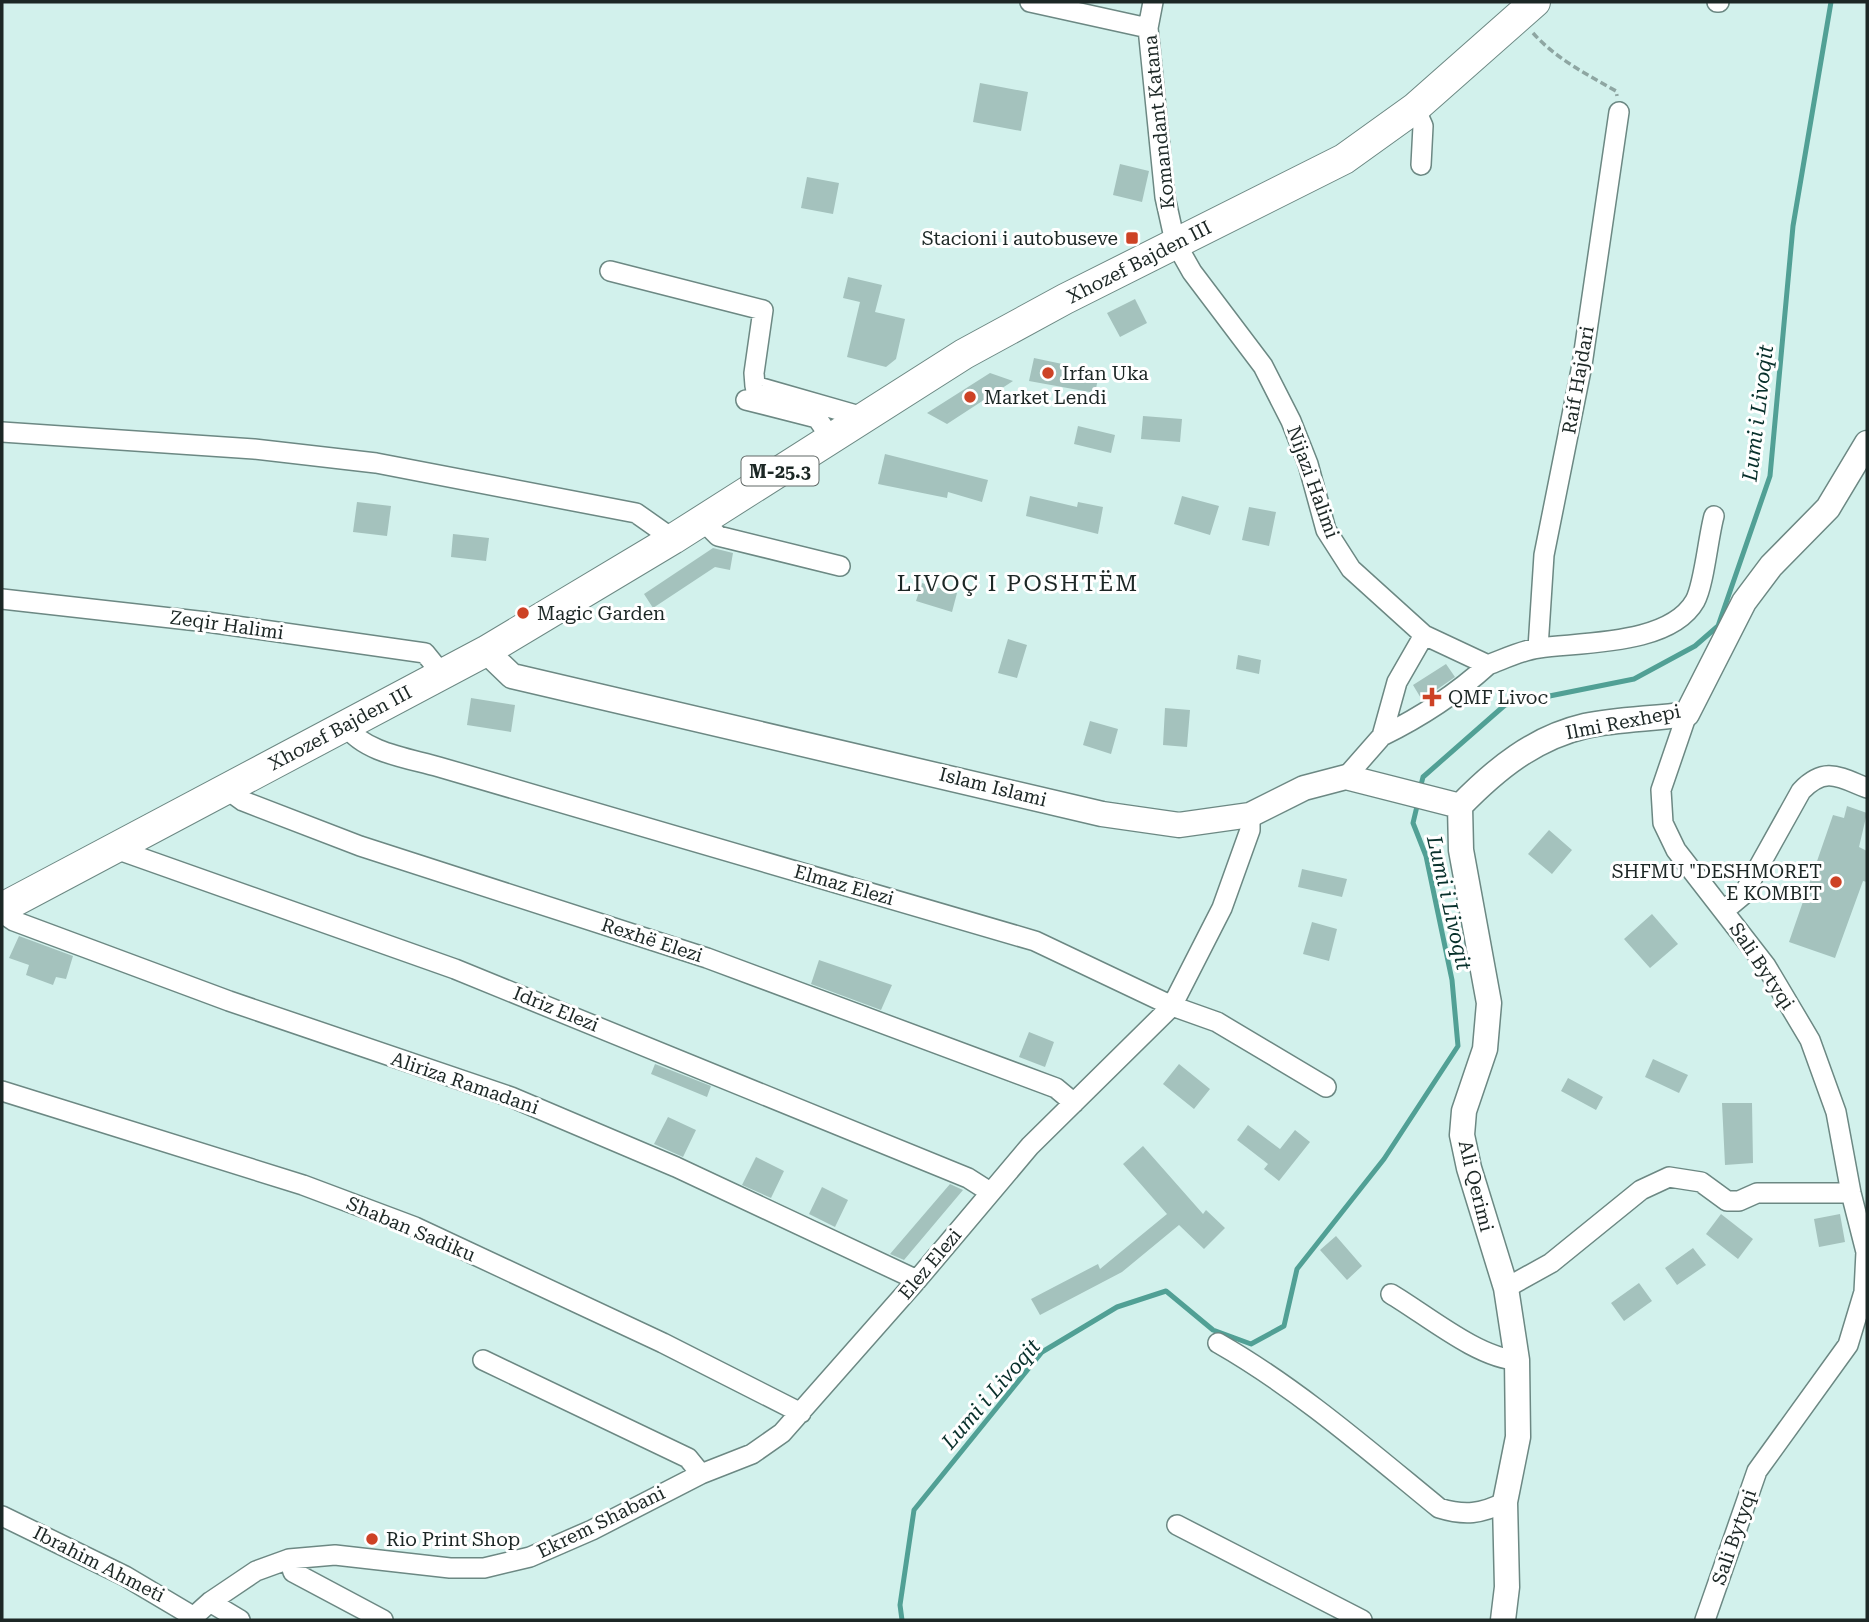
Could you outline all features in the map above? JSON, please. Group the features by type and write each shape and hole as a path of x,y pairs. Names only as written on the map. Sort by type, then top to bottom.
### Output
{"main road":[{"name":"Xhozef Bajden III","path":"2,908 486,651 673,539 964,354 1175,243 1344,159 1415,108 1527,9"}],"street":[{"path":"1030,2 1148,28"},
{"name":"Komandant Katana","path":"1153,2 1148,28 1165,197 1175,243"},
{"path":"1415,108 1423,126 1421,165"},
{"name":"Raif Hajdari","path":"1538,648 1544,555 1582,365 1619,112"},
{"name":"Nijazi Halimi","path":"1175,243 1192,272 1263,366 1291,421 1308,464 1326,530 1351,569 1424,635"},
{"path":"610,271 763,310 754,373 755,386 863,417"},
{"path":"747,400 817,418 831,438"},
{"path":"2,432 254,449 376,463 636,513 673,539"},
{"name":"Ilmi Rexhepi","path":"1452,803 1511,759 1547,738 1587,726 1687,714 1744,602 1771,566 1828,508 1867,443"},
{"path":"1452,803 1346,777 1382,736 1415,720 1468,684 1488,665 1538,648 1602,643 1665,627 1688,611 1697,598 1714,516"},
{"path":"702,520 718,536 840,566"},
{"name":"Zeqir Halimi","path":"2,599 207,622 425,653 442,674"},
{"path":"1382,736 1397,682 1424,635 1488,665"},
{"name":"Islam Islami","path":"486,651 512,676 1101,814 1179,825 1250,815 1304,788 1346,777"},
{"name":"Sali Bytyqi","path":"1687,714 1661,790 1663,823 1676,850 1766,966 1810,1040 1836,1112 1851,1193 1866,1252 1864,1292 1848,1345 1757,1471 1705,1620"},
{"name":"Elmaz Elezi","path":"346,726 354,737 368,745 1035,941 1172,1006 1217,1021 1326,1087"},
{"path":"1725,910 1743,895 1801,790 1814,778 1831,774 1867,788"},
{"name":"Rexhë Elezi","path":"225,788 243,801 360,846 720,962 1056,1088 1074,1103"},
{"name":"Ali Qerimi","path":"1452,803 1489,1003 1485,1049 1467,1100 1462,1135 1469,1168 1506,1288 1517,1360 1518,1437 1505,1502 1507,1587 1503,1620"},
{"name":"Elez Elezi","path":"701,1474 752,1454 782,1433 917,1280 1030,1146 1172,1006 1222,908 1250,830 1250,815"},
{"name":"Idriz Elezi","path":"113,848 455,969 968,1178 989,1192"},
{"name":"Aliriza Ramadani","path":"2,913 13,922 229,1001 511,1097 676,1167 917,1280"},
{"name":"Shaban Sadiku","path":"2,1091 303,1185 415,1227 663,1343 801,1413"},
{"path":"1506,1288 1551,1263 1641,1190 1670,1177 1701,1182 1727,1201 1739,1201 1757,1193 1851,1193"},
{"path":"1391,1294 1486,1352 1504,1360 1517,1360"},
{"path":"1218,1343 1254,1363 1297,1395 1439,1508 1460,1515 1505,1502"},
{"path":"484,1360 688,1458 701,1474"},
{"name":"Ekrem Shabani","path":"192,1619 210,1602 256,1571 289,1559 335,1555 450,1568 484,1567 530,1557 592,1530 701,1474"},
{"name":"Ibrahim Ahmeti","path":"2,1516 125,1576 192,1619"},
{"path":"1177,1525 1362,1620"},
{"path":"289,1559 293,1572 383,1620"},
{"path":"210,1602 240,1620"}],"path":[{"path":"1527,9 1543,44 1616,91 1619,112"}],"building":[{"path":"980,83 1028,92 1021,131 973,122"},
{"path":"1120,164 1149,171 1142,202 1113,195"},
{"path":"807,177 839,183 833,214 801,208"},
{"path":"848,277 882,285 875,312 905,319 896,359 886,367 847,357 860,302 843,298"},
{"path":"1135,299 1147,323 1120,337 1107,313"},
{"name":"Irfan Uka","path":"1034,358 1067,365 1066,372 1098,379 1095,393 1029,381"},
{"name":"Market Lendi","path":"990,373 1013,381 947,424 927,413"},
{"path":"1143,416 1182,419 1180,442 1141,439"},
{"path":"1078,426 1115,435 1111,453 1074,444"},
{"path":"885,454 988,480 982,502 948,492 947,498 878,484"},
{"path":"1030,496 1077,507 1078,502 1103,507 1098,534 1026,516"},
{"path":"1182,496 1219,506 1210,535 1174,524"},
{"path":"357,502 391,506 387,536 353,532"},
{"path":"1249,507 1276,512 1269,546 1242,540"},
{"path":"453,534 489,538 486,561 451,557"},
{"path":"713,548 733,553 730,570 715,567 653,608 644,594"},
{"path":"922,583 957,593 952,612 916,601"},
{"path":"1008,639 1027,645 1017,678 998,673"},
{"path":"1238,655 1261,660 1259,674 1236,669"},
{"name":"QMF Livoc","path":"1446,664 1455,677 1422,700 1413,685"},
{"path":"471,698 515,705 511,732 467,725"},
{"path":"1165,708 1190,710 1187,747 1163,745"},
{"path":"1090,721 1118,729 1111,754 1083,745"},
{"name":"SHFMU \"DESHMORET E KOMBIT","path":"1847,806 1867,813 1859,847 1867,851 1867,882 1863,881 1835,958 1789,942 1833,815 1844,818"},
{"path":"1549,830 1572,850 1552,874 1528,854"},
{"path":"1302,869 1347,879 1342,897 1298,887"},
{"path":"1652,914 1678,944 1650,968 1624,939"},
{"path":"1312,922 1337,929 1329,961 1303,954"},
{"path":"19,936 73,956 66,979 56,977 53,985 26,975 29,965 9,958"},
{"path":"819,960 892,985 881,1010 811,984"},
{"path":"1029,1032 1054,1042 1045,1067 1019,1057"},
{"path":"1653,1059 1688,1075 1679,1093 1645,1077"},
{"path":"655,1064 711,1086 707,1097 651,1074"},
{"path":"1179,1064 1210,1089 1194,1109 1163,1084"},
{"path":"1568,1078 1603,1097 1596,1110 1561,1091"},
{"path":"1722,1103 1752,1103 1753,1163 1725,1165"},
{"path":"668,1117 696,1130 683,1157 654,1144"},
{"path":"1248,1125 1280,1149 1295,1130 1310,1142 1279,1181 1264,1169 1268,1164 1237,1140"},
{"path":"1143,1146 1203,1214 1206,1210 1225,1228 1204,1249 1179,1225 1122,1272 1040,1315 1031,1299 1098,1264 1100,1269 1167,1214 1123,1164"},
{"path":"756,1157 784,1171 771,1198 742,1185"},
{"path":"950,1184 963,1190 904,1260 890,1254"},
{"path":"822,1187 848,1200 835,1227 809,1214"},
{"path":"1721,1214 1753,1239 1738,1259 1706,1234"},
{"path":"1840,1214 1845,1242 1819,1247 1814,1219"},
{"path":"1336,1236 1362,1266 1347,1280 1320,1250"},
{"path":"1693,1248 1706,1265 1677,1285 1665,1268"},
{"path":"1639,1283 1652,1301 1624,1321 1611,1303"}],"waterway":[{"name":"Lumi i Livoqit","path":"1420,789 1423,777 1505,705 1634,679 1695,646 1718,626 1770,476 1793,226 1831,2"},
{"name":"Lumi i Livoqit","path":"902,1620 900,1605 914,1510 1042,1352 1117,1307 1166,1291 1213,1330 1251,1344 1284,1326 1297,1269 1384,1159 1458,1046 1452,980 1426,856 1413,823 1418,802"}],"place":[{"name":"Stacioni i autobuseve","path":"1132,238"},
{"name":"Irfan Uka","path":"1048,373"},
{"name":"Market Lendi","path":"970,397"},
{"name":"Magic Garden","path":"523,613"},
{"name":"QMF Livoc","path":"1432,697"},
{"name":"SHFMU \"DESHMORET E KOMBIT","path":"1836,882"},
{"name":"Rio Print Shop","path":"372,1539"}],"district":[{"name":"LIVOÇ I POSHTËM","path":"1018,583"}]}
